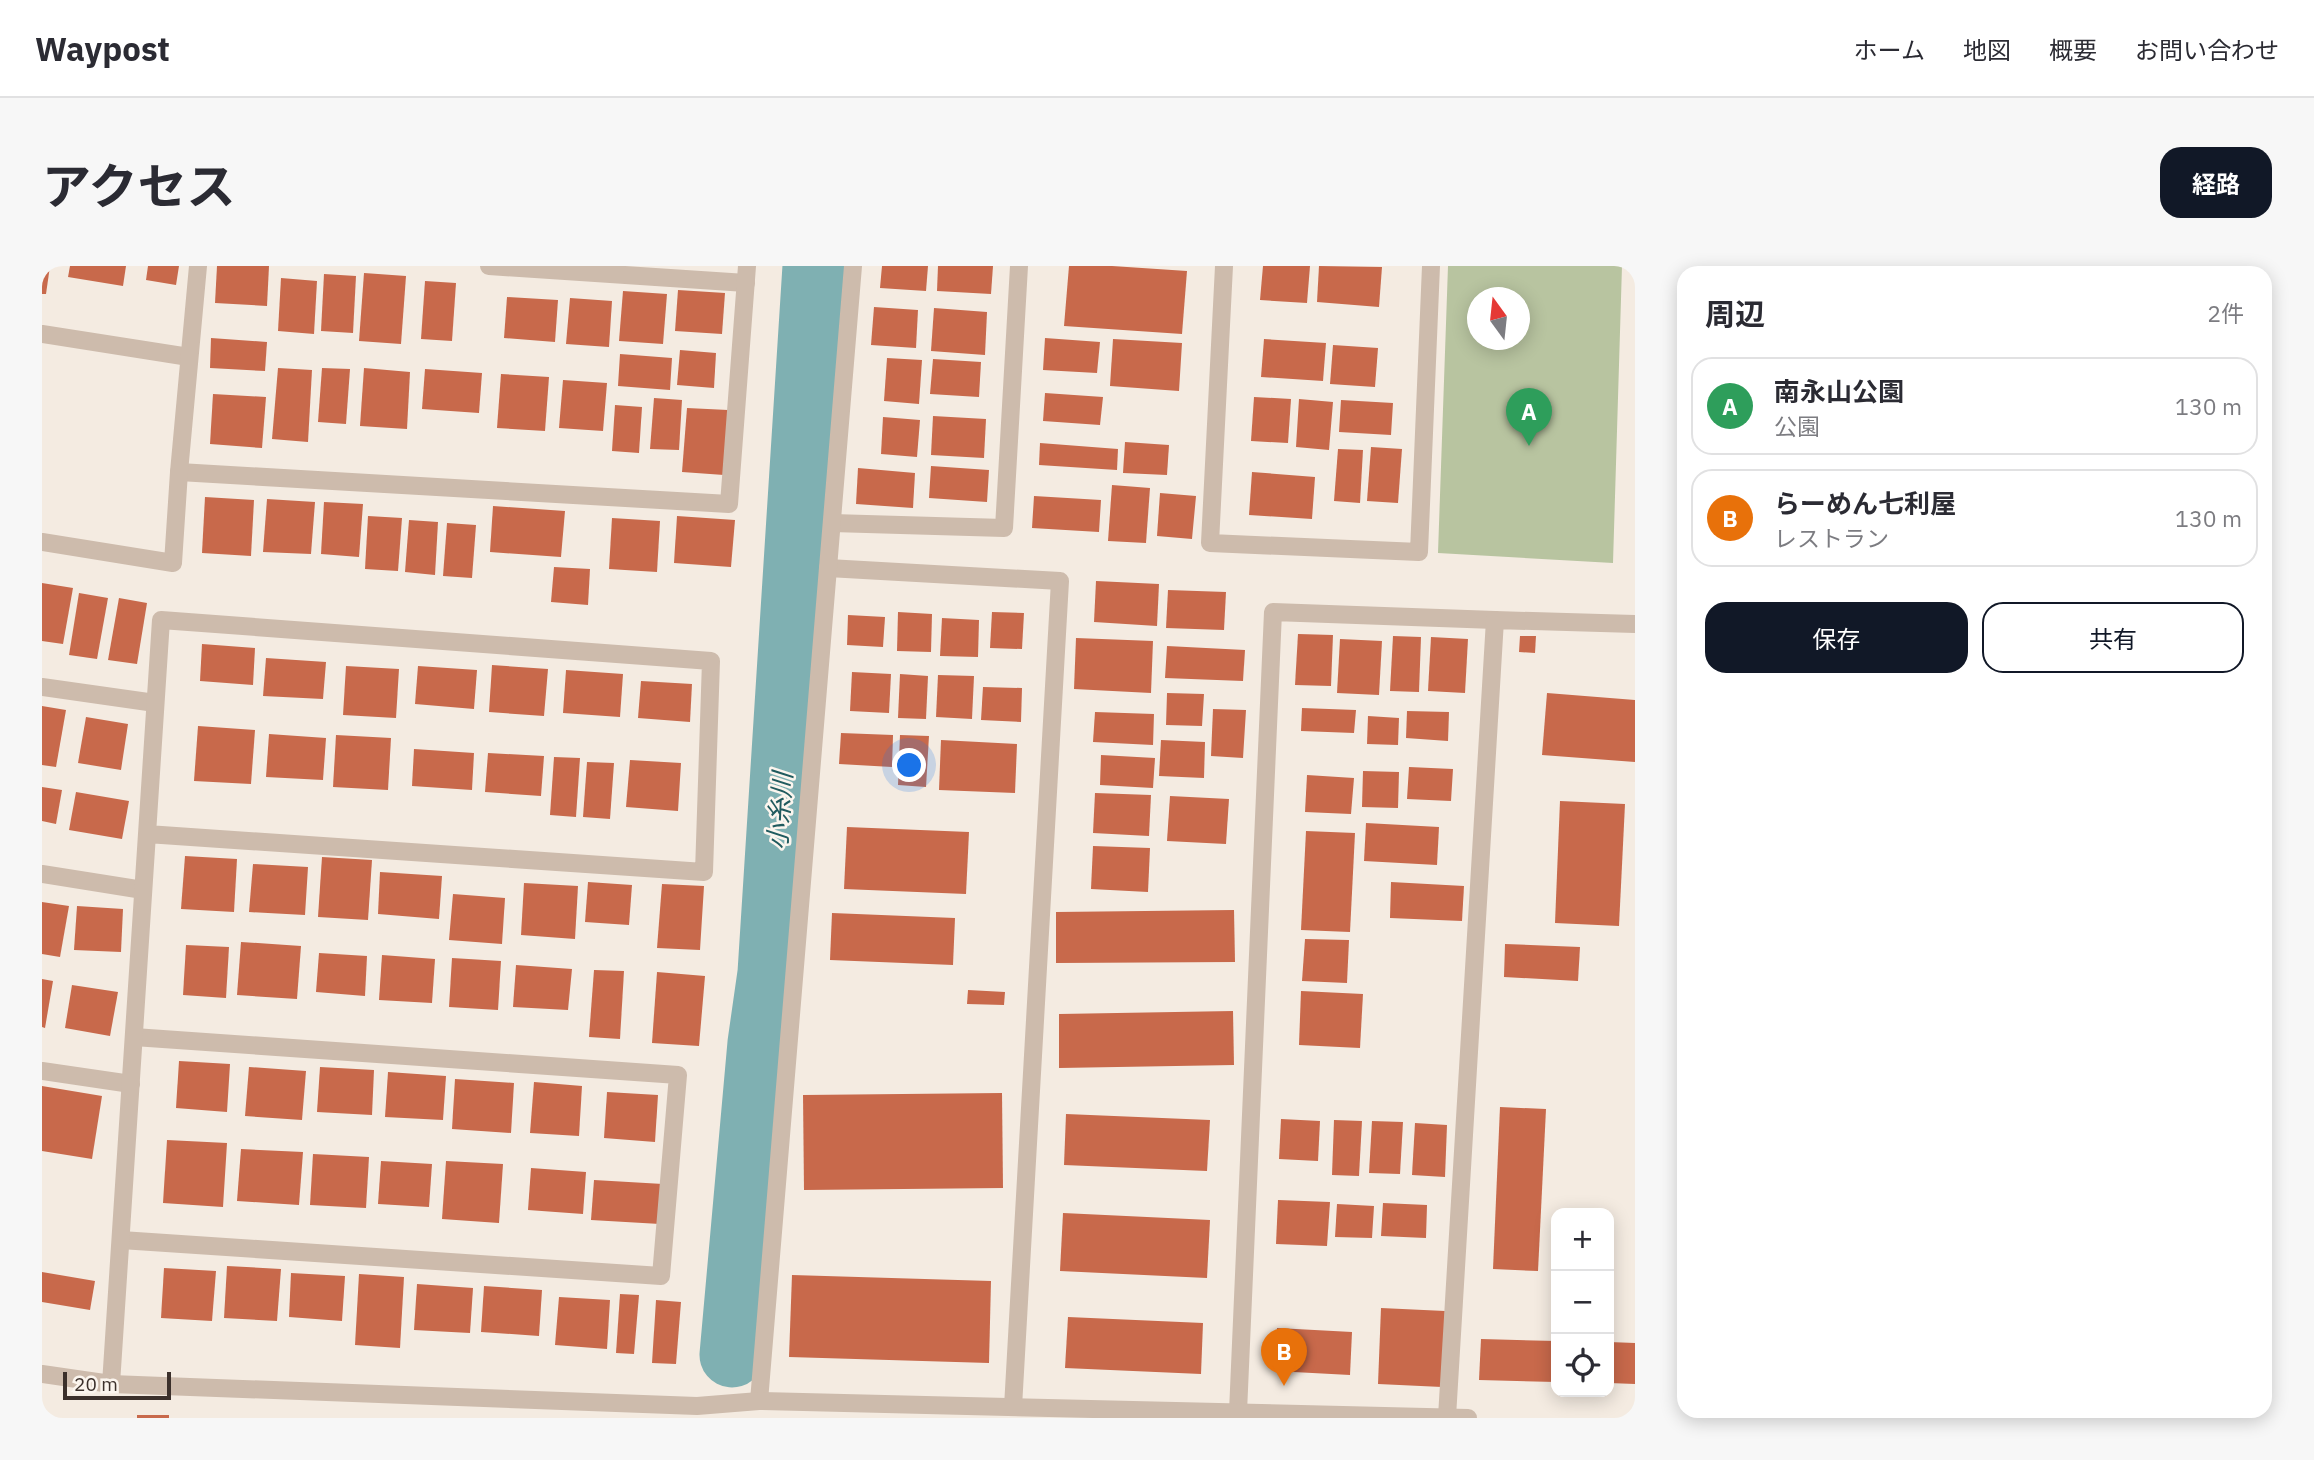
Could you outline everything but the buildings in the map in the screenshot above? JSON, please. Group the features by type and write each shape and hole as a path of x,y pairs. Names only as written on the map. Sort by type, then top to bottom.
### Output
{"street":[{"path":"42,542 173,563 198,266"},
{"path":"179,472 729,504 746,275 489,266"},
{"path":"759,1401 853,266"},
{"path":"832,523 1004,528 1020,266"},
{"path":"1224,266 1210,543 1419,552 1431,266"},
{"path":"42,334 190,357"},
{"path":"828,568 1060,581 1013,1407"},
{"path":"1238,1412 1273,612 1635,624"},
{"path":"111,1384 161,620 711,661 704,872 147,834"},
{"path":"1447,1418 1495,620"},
{"path":"42,687 155,703"},
{"path":"42,873 143,890"},
{"path":"121,1240 661,1276 678,1075 134,1037"},
{"path":"42,1071 131,1084"},
{"path":"42,1374 111,1384 697,1406 759,1401 1468,1418"}],"green space":[{"path":"1448,266 1622,266 1613,563 1438,553"}],"waterway":[{"name":"小糸川","path":"732,1355 760,1043 770,973 815,266"}],"place":[{"name":"南永山公園","path":"1529,446"},
{"name":"らーめん七利屋","path":"1284,1386"}]}
